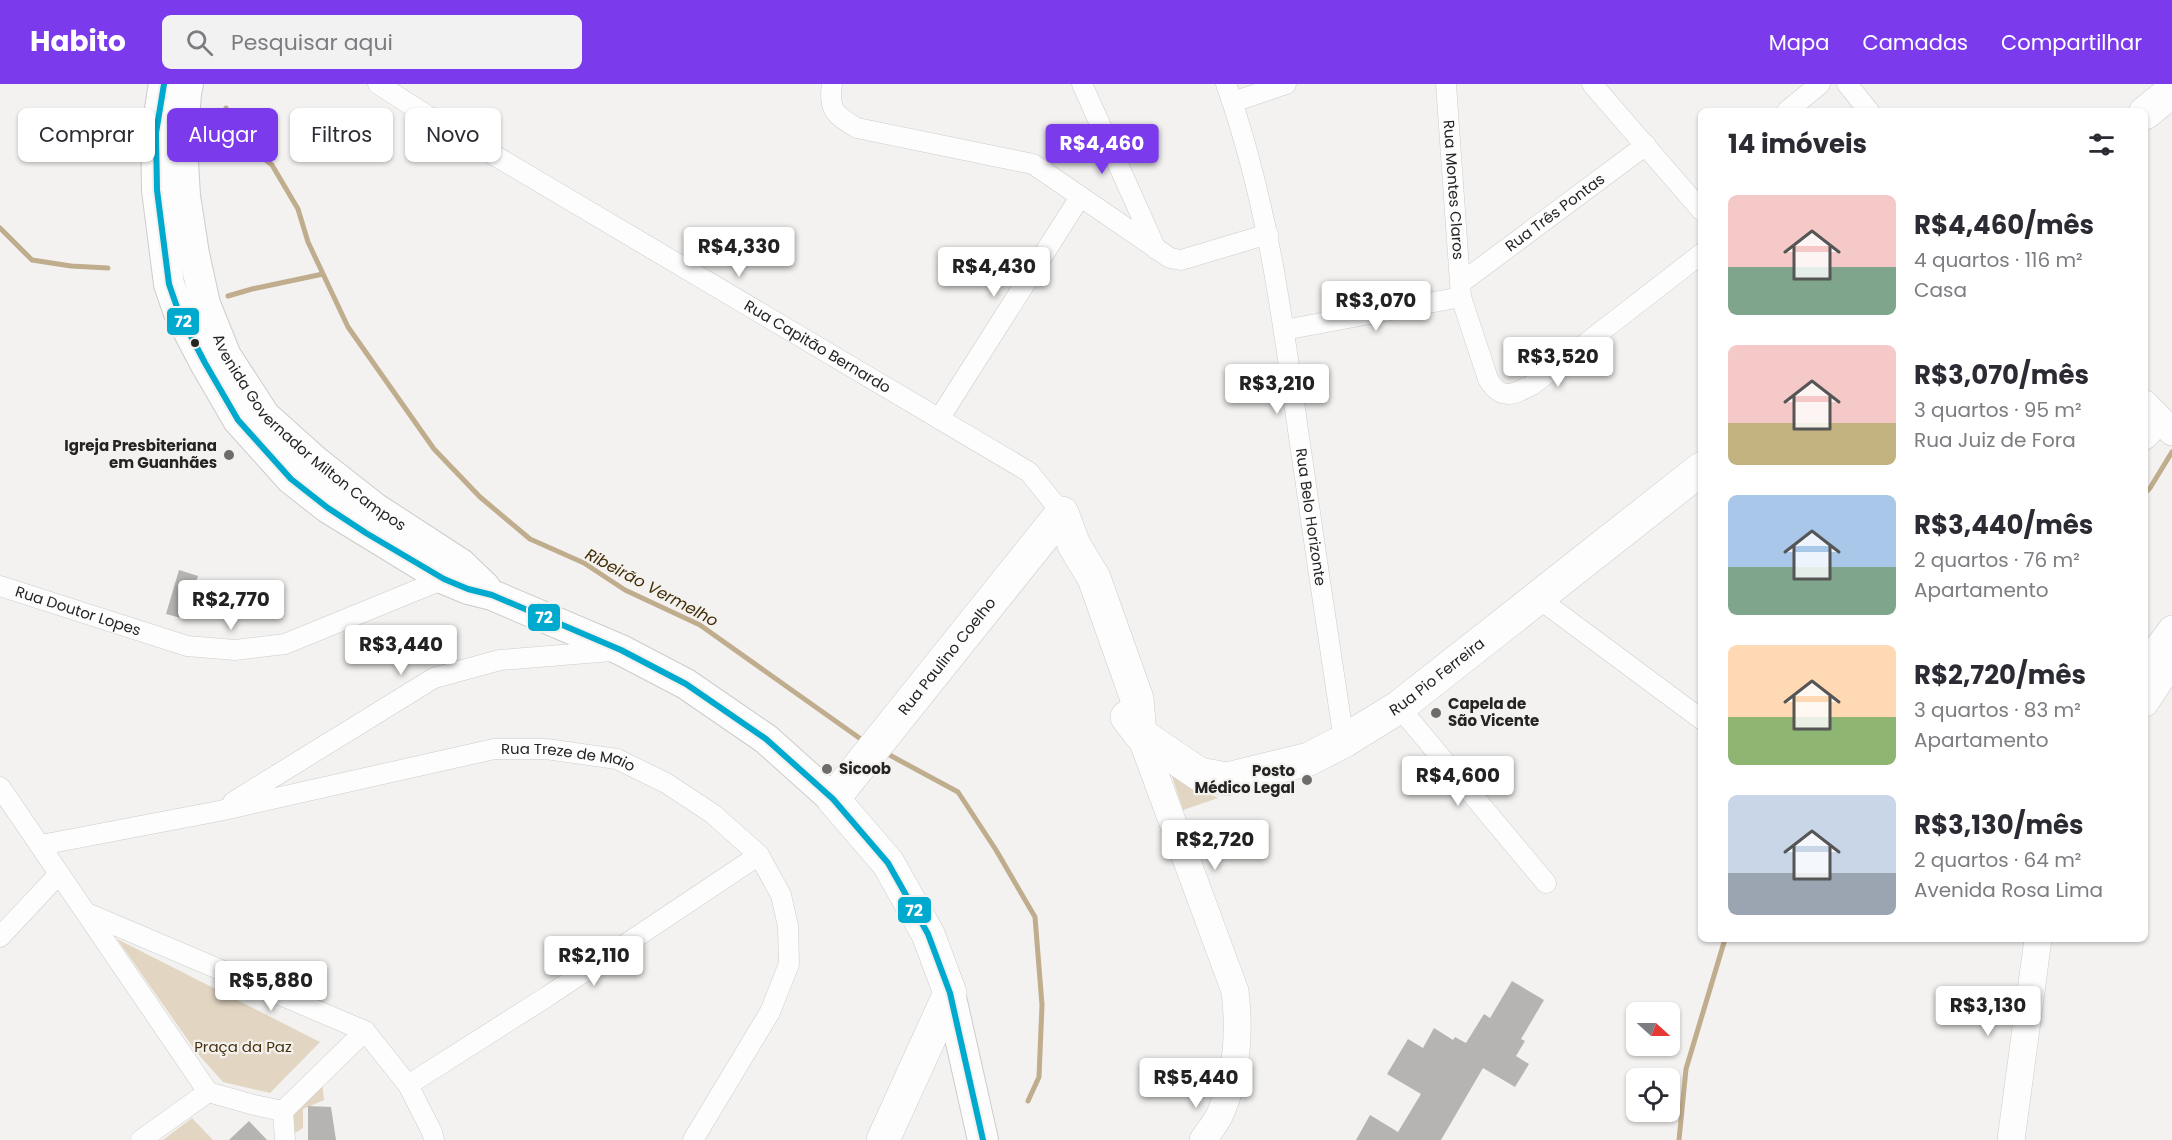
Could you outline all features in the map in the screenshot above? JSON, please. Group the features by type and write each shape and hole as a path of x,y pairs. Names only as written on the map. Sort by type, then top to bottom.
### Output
{"highway":[{"path":"2148,111 2172,92"},
{"name":"Rua Pio Ferreira","path":"1140,734 1199,774 1227,779 1309,759 1344,741 1399,707 1698,471"},
{"name":"Rua Capitão Bernardo","path":"1062,513 1074,544 1094,578 1137,699 1140,734"},
{"name":"Rua Paulino Coelho","path":"833,799 1062,513"},
{"name":"Avenida Governador Milton Campos","path":"833,799 888,863 928,934 950,993"},
{"path":"883,1140 950,993"}],"main road":[{"name":"Avenida Governador Milton Campos","path":"164,84 156,133 158,190 180,256 192,308 265,416 314,460 452,571 478,578 492,595 621,650 686,684 766,739 833,799"},
{"name":"Avenida Governador Milton Campos","path":"180,256 185,196 182,146 188,84"},
{"name":"Avenida Governador Milton Campos","path":"950,993 983,1140"}],"street":[{"name":"Rua Capitão Bernardo","path":"378,84 438,122 1029,472 1062,513"},
{"path":"832,84 830,102 838,117 857,128 1034,164 1170,258 1181,260 1268,234"},
{"path":"1082,84 1156,250"},
{"path":"1230,93 1286,84"},
{"name":"Rua Montes Claros","path":"1446,84 1462,289 1488,379 1493,388 1501,394 1515,394 1532,385 1698,256"},
{"path":"1592,84 1646,145 1694,188"},
{"path":"1791,108 1820,84"},
{"path":"1847,84 1867,108"},
{"name":"Rua Belo Horizonte","path":"1230,93 1254,172 1268,234 1344,741"},
{"name":"Rua Três Pontas","path":"1462,289 1646,145"},
{"path":"939,418 1080,197"},
{"path":"1284,330 1462,289"},
{"name":"Rua Doutor Lopes","path":"0,586 187,646 235,650 285,644 452,571"},
{"path":"1538,597 1698,717"},
{"path":"2148,661 2172,629"},
{"path":"219,811 434,678 500,660 621,650"},
{"path":"2148,698 2172,662"},
{"path":"1399,707 1546,883"},
{"name":"Rua Capitão Bernardo","path":"1140,734 1236,992 1238,1020 1235,1056 1220,1113 1203,1140"},
{"name":"Rua Treze de Maio","path":"41,845 219,811 494,749 546,749 617,759 666,783 713,814 759,855 781,895 788,926 789,964 770,1012 693,1140"},
{"path":"0,787 208,1092 283,1111"},
{"path":"408,1085 548,996 759,855"},
{"path":"0,937 59,874"},
{"path":"88,914 365,1031 408,1085 434,1140"},
{"path":"1998,1140 2024,942"},
{"path":"2011,1140 2038,942"},
{"path":"285,1140 283,1111 365,1031"},
{"path":"141,1140 208,1092"}],"green space":[{"path":"1168,764 1199,788 1218,798 1183,810"},
{"name":"Praça da Paz","path":"117,939 320,1042 270,1093 223,1082 197,1053"},
{"path":"322,1082 324,1100 303,1109 303,1128 295,1133 292,1112"},
{"path":"192,1118 213,1140 163,1140"}],"building":[{"path":"179,570 198,576 185,619 166,614"},
{"path":"1512,981 1544,1000 1521,1039 1525,1041 1516,1056 1529,1064 1515,1087 1483,1068 1441,1140 1356,1140 1370,1115 1398,1132 1421,1094 1387,1074 1408,1039 1423,1048 1434,1028 1453,1040 1455,1037 1466,1043 1484,1014 1490,1018"},
{"path":"308,1106 331,1107 336,1140 308,1140"},
{"path":"249,1121 267,1140 229,1140"}],"waterway":[{"name":"Ribeirão Vermelho","path":"268,162 298,209 308,242 348,327 434,449 480,497 530,539 584,563 625,590 700,625 865,742"},
{"path":"0,228 32,260 71,266 108,268"},
{"path":"228,296 323,274"},
{"path":"2148,490 2172,452"},
{"name":"Ribeirão Vermelho","path":"884,752 958,792 996,850 1035,917 1042,1005 1039,1077 1028,1101"},
{"path":"1679,1140 1686,1069 1724,942"}],"transit line":[{"name":"72","path":"164,84 156,133 157,190 169,284 179,313 238,420 291,479 328,508 366,533 444,579 468,589 492,595 621,650 686,684 766,739 833,799 888,863 928,934 950,993 983,1140"}],"place":[{"name":"Igreja Presbiteriana em Guanhães","path":"229,455"},
{"name":"Capela de São Vicente","path":"1436,713"},
{"name":"Sicoob","path":"827,769"},
{"name":"Posto Médico Legal","path":"1307,780"}]}
